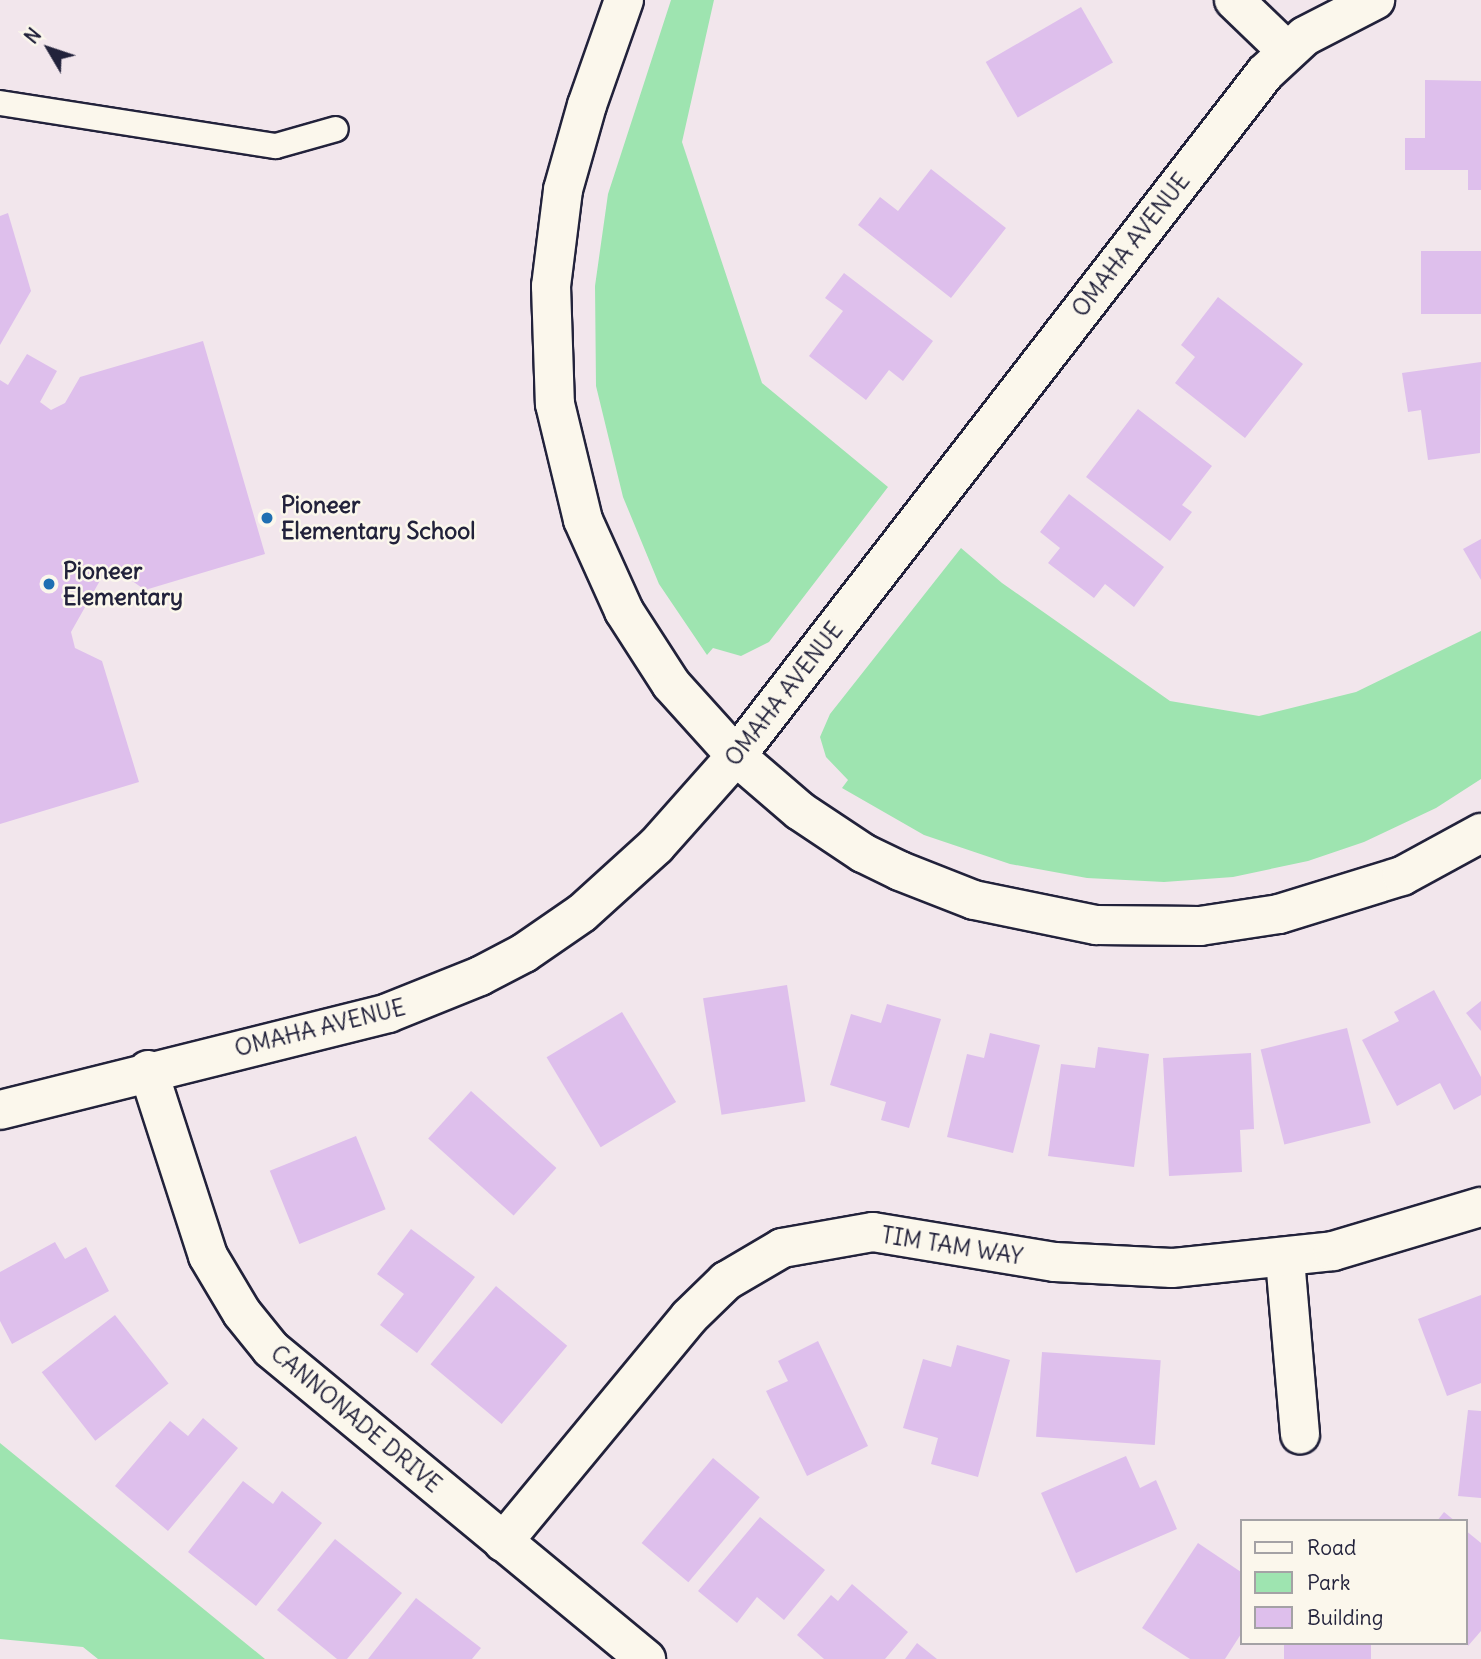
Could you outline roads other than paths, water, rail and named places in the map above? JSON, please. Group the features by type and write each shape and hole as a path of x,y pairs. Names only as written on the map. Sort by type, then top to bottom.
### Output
{"street":[{"path":"624,0 563,190 551,286 555,404 583,520 624,611 671,684 736,756 800,811 863,853 900,871 974,900 1096,925 1200,926 1279,914 1402,876 1481,833"},
{"path":"1234,0 1287,51"},
{"name":"OMAHA AVENUE","path":"0,1110 148,1070 388,1013 481,976 524,953 617,884 736,756 1252,89 1287,51 1327,22 1375,0"},
{"name":"CANNONADE DRIVE","path":"148,1070 208,1256 242,1313 271,1349 313,1389 646,1659"},
{"name":"TIM TAM WAY","path":"503,1542 689,1317 726,1282 782,1248 873,1232 1114,1268 1284,1259 1374,1242 1481,1207"},
{"path":"1284,1259 1300,1434"}],"lane":[{"path":"0,103 276,146 336,130"}],"place":[{"name":"Pioneer Elementary School","path":"267,518"},
{"name":"Pioneer Elementary","path":"49,584"}]}
